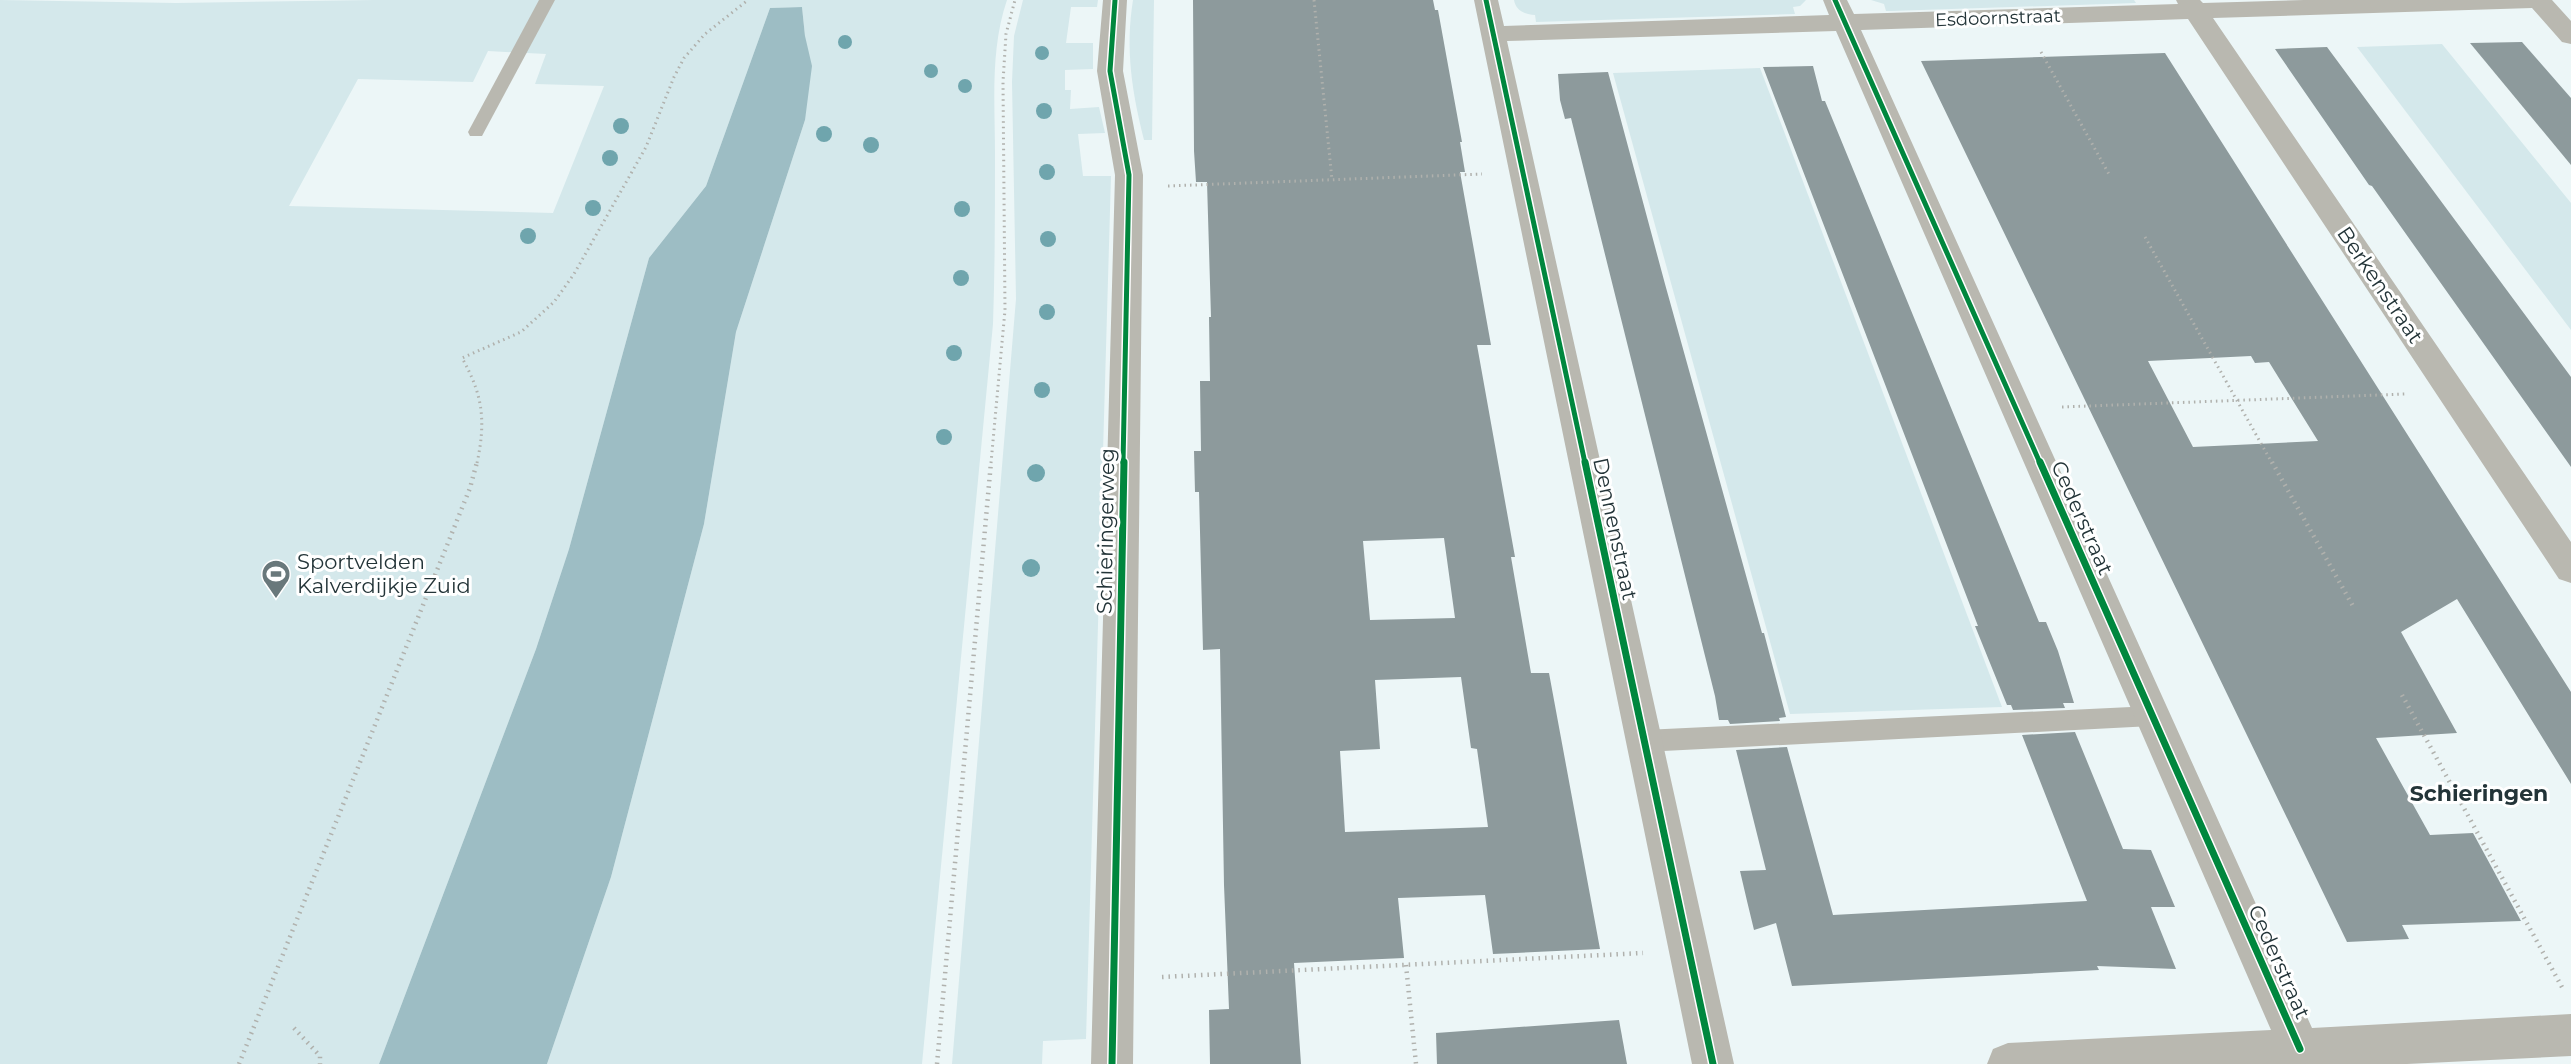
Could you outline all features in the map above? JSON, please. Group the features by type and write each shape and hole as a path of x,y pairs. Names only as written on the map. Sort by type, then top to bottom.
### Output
{"street":[{"name":"Schieringerweg","path":"1112,1064 1129,196 1126,155 1110,71 1115,0"},
{"name":"Dennenstraat","path":"1486,0 1713,1064"},
{"name":"Esdoornstraat","path":"1492,34 1840,12 2539,0"},
{"path":"2539,0 2571,36"},
{"name":"Berkenstraat","path":"2192,6 2571,569"},
{"name":"Cederstraat","path":"1840,12 2300,1049"},
{"path":"2008,1064 2571,1035"}],"lane":[{"path":"476,132 547,0"},
{"path":"1644,741 2152,716"}],"path":[{"path":"239,1064 470,488 479,458 482,421 478,388 462,358 505,340 528,327 561,293 574,276 608,210 640,159 664,100 685,57 711,29 748,0"},
{"path":"937,1064 1005,310 1003,82 1006,34 1015,0"},
{"path":"1314,0 1332,180"},
{"path":"2038,47 2110,176"},
{"path":"1169,186 1488,174"},
{"path":"2145,237 2354,608"},
{"path":"2059,407 2413,394"},
{"path":"2402,695 2557,978"},
{"path":"1168,976 1641,953"},
{"path":"1406,965 1416,1064"},
{"path":"294,1028 320,1056 320,1064"}],"shaded area":[{"path":"0,0 176,3 374,0 1007,0 998,38 995,77 993,324 922,1064 547,1064 611,877 704,524 736,332 805,120 805,36 802,7 770,8 706,186 649,258 569,549 536,649 379,1064 0,1064","holes":["488,51 546,54 535,84 604,86 553,213 289,206 358,79 473,82"]},
{"path":"1023,0 1098,0 1097,7 1071,7 1066,43 1093,43 1093,69 1065,70 1065,90 1071,90 1070,109 1099,107 1105,133 1078,134 1083,176 1111,176 1086,1039 1043,1041 1042,1064 952,1064 1016,299 1012,82 1014,36"},
{"path":"1133,0 1154,0 1152,140 1144,140 1133,88 1130,36"},
{"path":"1514,0 1806,0 1800,6 1793,7 1795,14 1536,22 1535,15 1521,11"},
{"path":"1871,0 2134,0 2136,3 1886,11 1884,4"},
{"path":"2442,44 2571,203 2571,330 2357,47"},
{"path":"1760,68 2002,707 1790,714 1613,73"}],"water":[{"path":"802,7 805,36 812,66 805,120 736,332 704,524 611,877 547,1064 379,1064 536,649 569,549 649,258 706,186 770,8"}],"building":[{"path":"1193,0 1433,0 1435,10 1438,10 1462,142 1460,142 1465,172 1460,172 1491,345 1477,345 1515,557 1511,557 1531,673 1549,673 1600,949 1493,954 1485,895 1398,898 1404,958 1294,963 1301,1064 1210,1064 1209,1010 1229,1009 1224,885 1220,649 1203,650 1199,492 1195,492 1194,451 1201,451 1200,381 1210,381 1209,317 1211,317 1207,182 1196,182","holes":["1444,538 1455,618 1370,620 1363,541","1461,677 1471,748 1477,749 1488,827 1345,832 1340,751 1380,749 1375,680"]},
{"path":"2522,42 2571,98 2571,165 2470,43"},
{"path":"2327,47 2571,377 2571,467 2372,186 2369,185 2275,49"},
{"path":"2165,53 2571,692 2571,784 2457,599 2401,632 2457,733 2376,738 2430,835 2473,833 2521,921 2402,925 2409,939 2347,942 1921,61","holes":["2251,356 2255,363 2269,362 2318,441 2193,447 2148,361"]},
{"path":"1813,66 1822,101 1825,101 2039,622 2046,622 2058,651 2074,703 2063,703 2065,708 2013,710 2011,705 2007,705 1975,626 1978,626 1763,67"},
{"path":"1608,72 1762,633 1764,633 1786,717 1779,718 1780,721 1730,724 1728,720 1719,720 1715,696 1571,118 1565,119 1560,100 1558,74"},
{"path":"2075,732 2123,849 2151,850 2175,907 2151,907 2176,969 2097,966 2099,970 1792,986 1776,923 1754,930 1747,901 1740,871 1766,870 1736,750 1787,747 1833,915 2087,901 2022,735"},
{"path":"1619,1020 1627,1064 1437,1064 1436,1033"}],"cycle path":[{"path":"1112,1064 1129,175 1110,71 1115,0"},
{"path":"1486,0 1713,1064"},
{"path":"1835,0 2300,1049"}],"place":[{"name":"Sportvelden Kalverdijkje Zuid","path":"276,600"}],"district":[{"name":"Schieringen","path":"2479,793"}]}
